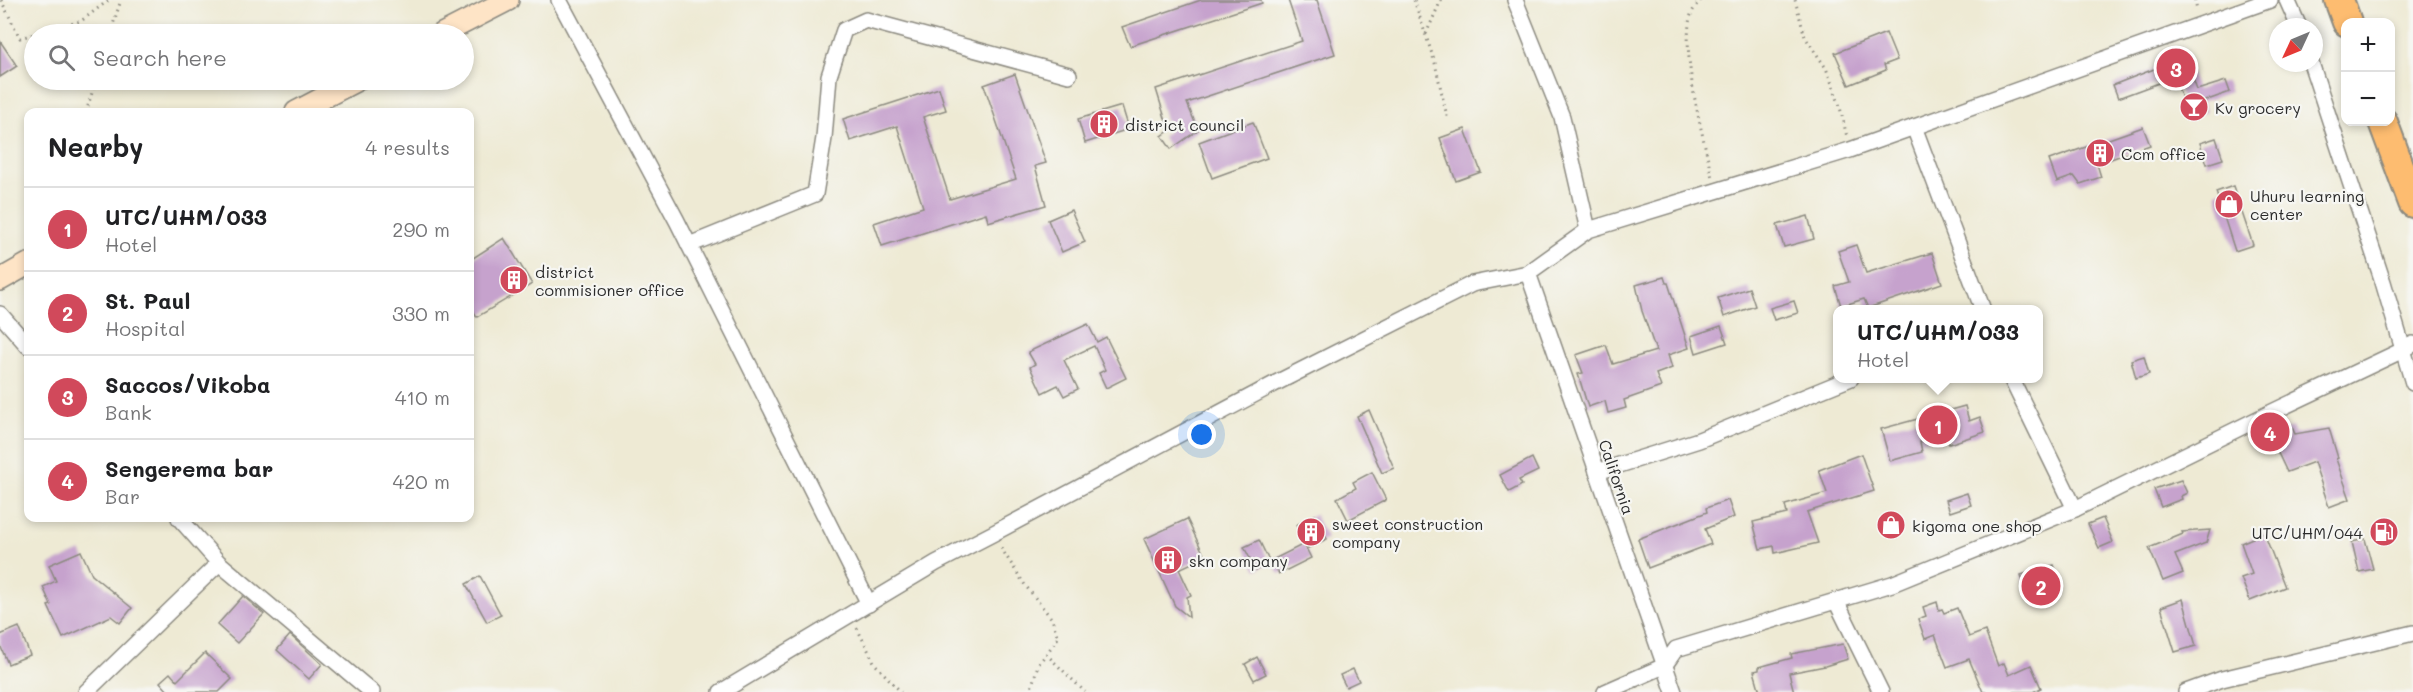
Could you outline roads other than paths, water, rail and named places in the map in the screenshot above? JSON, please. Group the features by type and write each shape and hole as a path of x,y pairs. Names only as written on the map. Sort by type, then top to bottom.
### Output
{"highway":[{"path":"2339,0 2346,18"},
{"path":"2384,126 2413,203"}],"street":[{"path":"461,24 508,0"},
{"path":"559,0 689,245 869,604"},
{"path":"1515,0 1562,117 1588,230"},
{"path":"721,692 851,614 992,534 1276,382 1472,284 1528,273 1588,230 1850,150 2270,0"},
{"path":"2288,0 2295,18"},
{"path":"689,245 815,194 824,138 829,76 844,30 866,20 1069,75"},
{"path":"2314,72 2408,347 2413,383"},
{"path":"304,108 338,90"},
{"path":"1914,127 1981,305"},
{"path":"0,280 24,266"},
{"name":"California","path":"1528,273 1674,692"},
{"path":"0,314 24,341"},
{"path":"1605,692 1664,666 1676,649 1892,584 2076,509 2408,347"},
{"path":"1597,472 1699,440 1839,383"},
{"path":"2013,383 2076,509"},
{"path":"183,522 219,563 366,690"},
{"path":"86,692 219,563"},
{"path":"1836,601 1881,692"},
{"path":"2186,692 2224,686 2413,633"}],"place":[{"name":"Saccos/Vikoba","path":"2176,68"},
{"name":"Kv grocery","path":"2194,107"},
{"name":"district council","path":"1104,124"},
{"name":"Ccm office","path":"2100,153"},
{"name":"Uhuru learning center","path":"2229,204"},
{"name":"district commisioner office","path":"514,280"},
{"name":"UTC/UHM/033","path":"1938,425"},
{"name":"Sengerema bar","path":"2270,432"},
{"name":"kigoma one shop","path":"1891,525"},
{"name":"sweet construction company","path":"1311,532"},
{"name":"UTC/UHM/044","path":"2384,532"},
{"name":"skn company","path":"1168,560"},
{"name":"St. Paul","path":"2041,586"}]}
